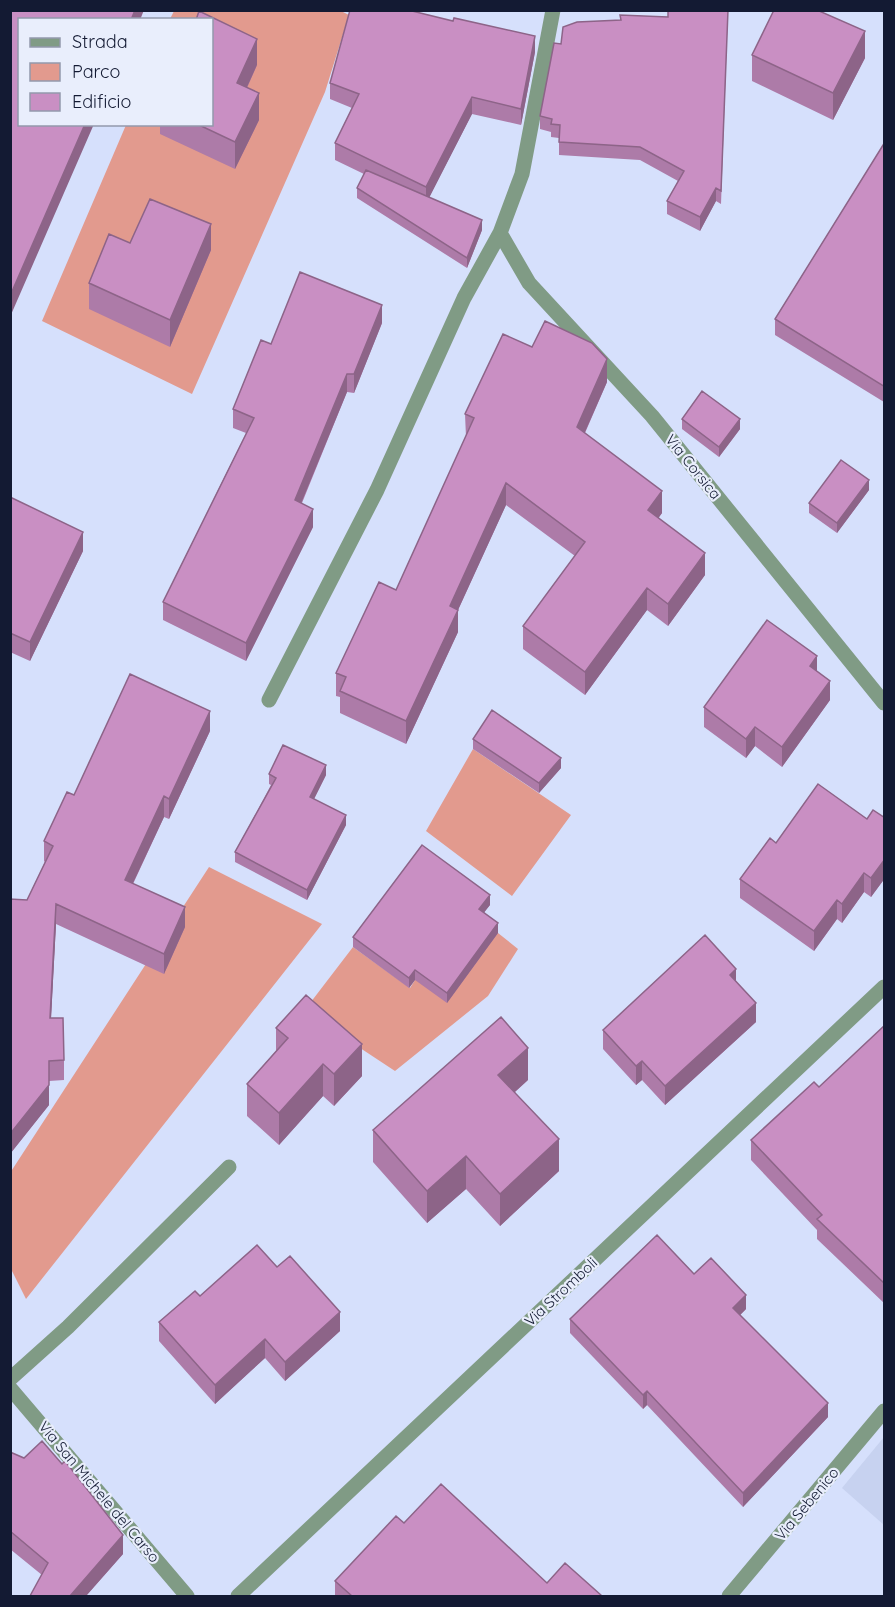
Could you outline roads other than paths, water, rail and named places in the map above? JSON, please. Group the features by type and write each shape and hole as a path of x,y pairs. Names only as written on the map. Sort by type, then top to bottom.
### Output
{"street":[{"path":"269,700 377,490 464,298 500,233 522,174 553,10"},
{"name":"Via Corsica","path":"500,233 529,283 652,416 885,703"},
{"name":"Via Stromboli","path":"238,1596 885,987"},
{"path":"10,1379 68,1327 229,1167"},
{"name":"Via San Michele del Carso","path":"10,1388 187,1596"},
{"name":"Via Sebenico","path":"729,1596 885,1411"}]}
